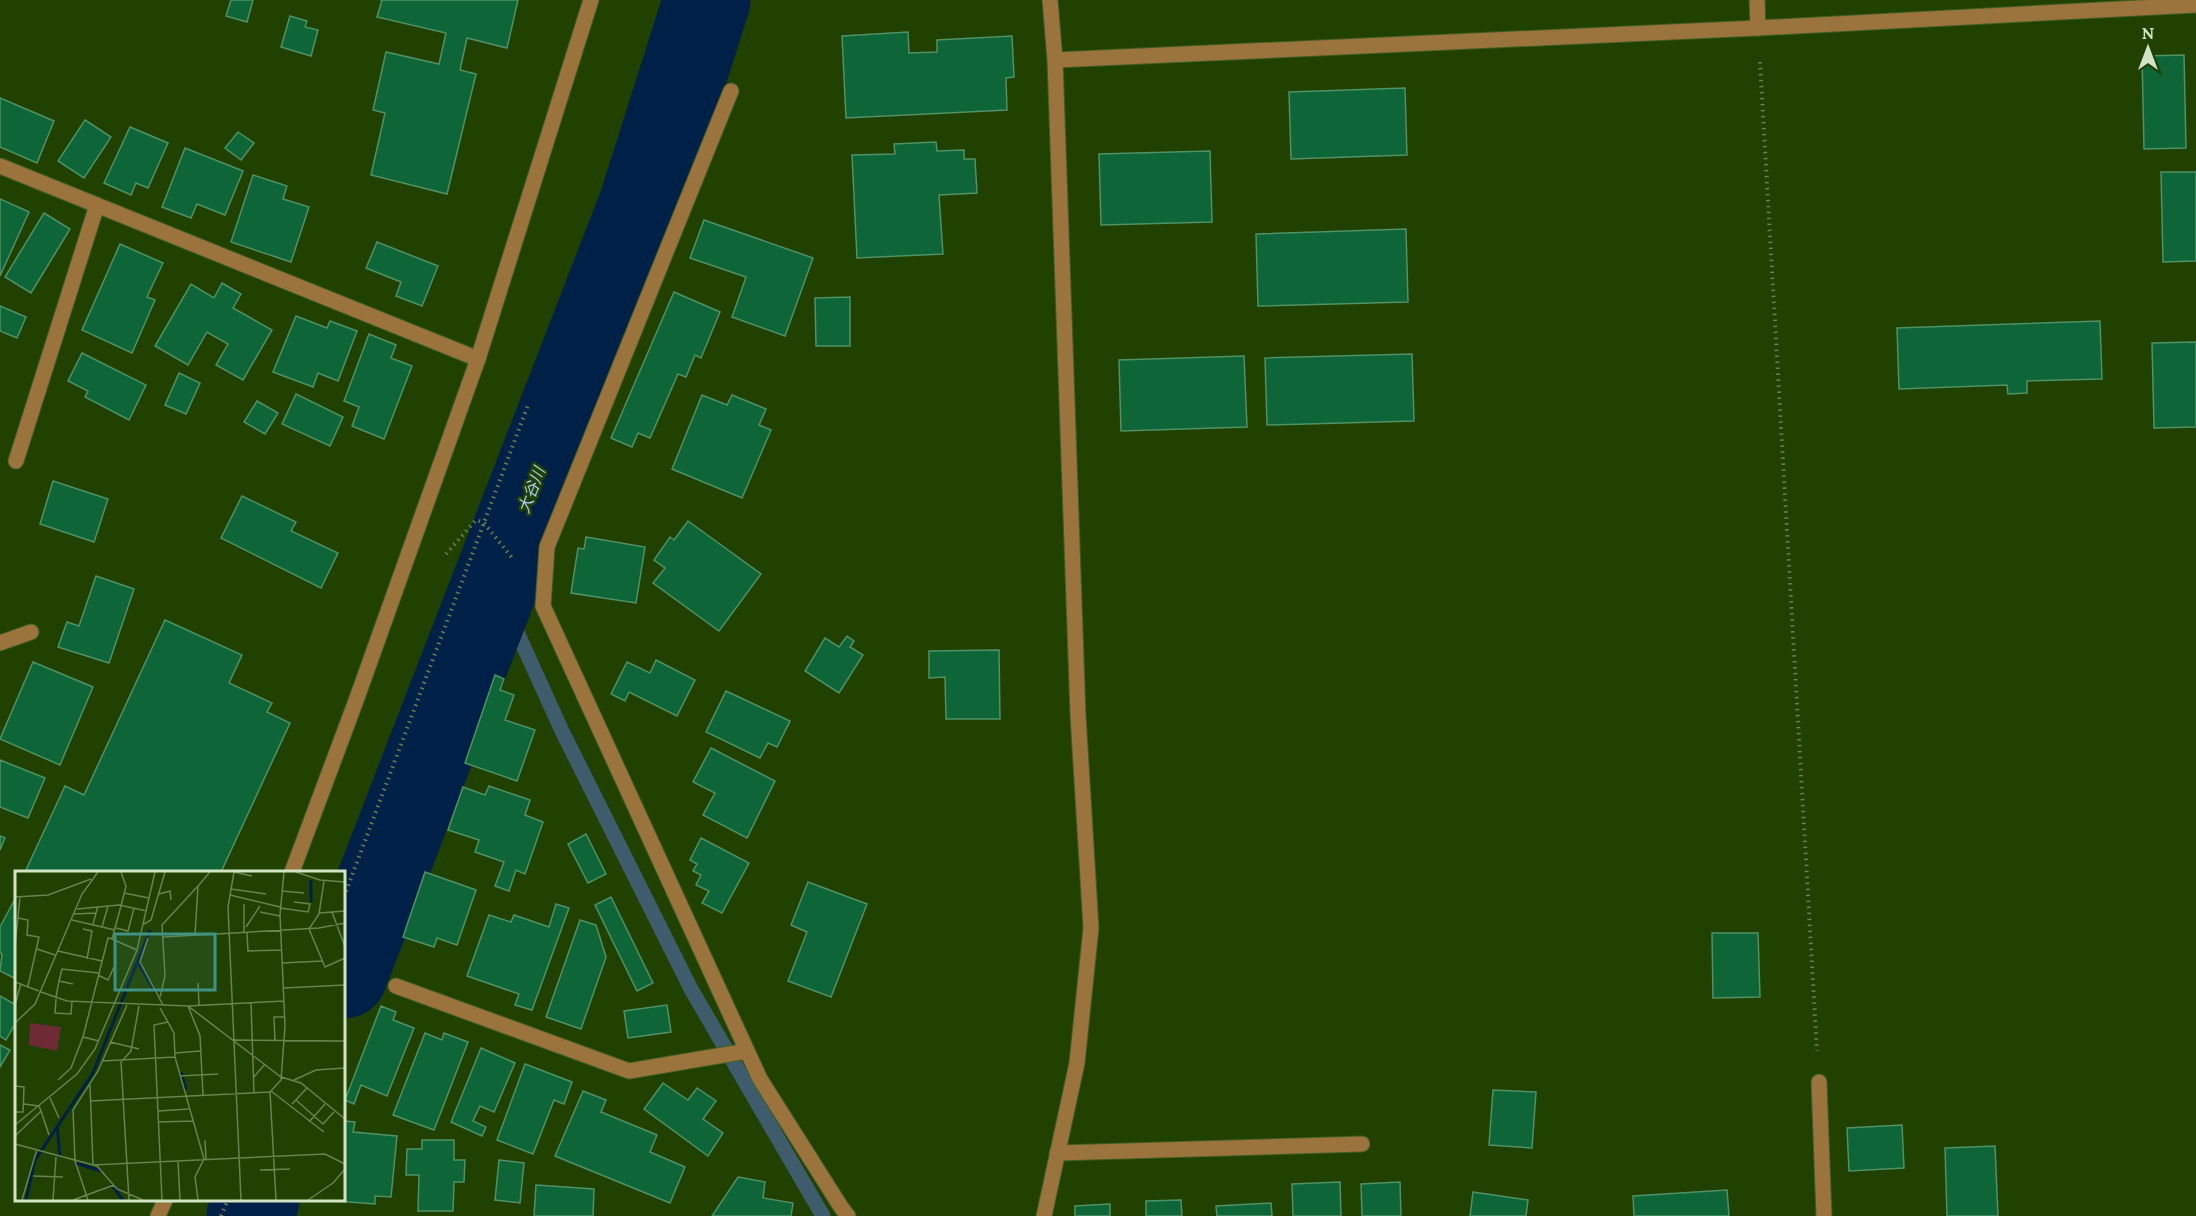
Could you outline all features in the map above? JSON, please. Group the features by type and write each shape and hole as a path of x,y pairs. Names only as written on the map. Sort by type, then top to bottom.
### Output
{"street":[{"path":"293,871 373,655 478,359 591,0"},
{"path":"1044,1216 1077,1063 1091,928 1078,715 1055,60 1050,0"},
{"path":"1756,0 1758,28"},
{"path":"1055,60 1758,28 2196,5"},
{"path":"731,91 547,547 543,606 760,1079 848,1216"},
{"path":"0,166 478,359"},
{"path":"16,460 97,205"},
{"path":"0,643 31,632"},
{"path":"396,986 629,1071 747,1051"},
{"path":"1819,1082 1824,1216"},
{"path":"1057,1153 1362,1144"},
{"path":"158,1216 165,1201"}],"path":[{"path":"1758,28 1819,1082"},
{"path":"345,894 528,405"},
{"path":"444,556 476,520 484,523 517,563"},
{"path":"221,1216 228,1201"}],"building":[{"path":"231,0 253,0 247,22 226,16"},
{"path":"382,0 518,0 507,48 467,38 460,70 476,74 447,194 371,175 385,113 373,110 386,52 439,64 446,33 377,17"},
{"path":"290,16 307,21 305,27 318,30 311,56 281,47"},
{"path":"908,32 909,53 937,52 937,40 1012,36 1014,77 1006,78 1007,110 846,118 842,36"},
{"path":"2184,55 2186,148 2144,149 2142,56"},
{"path":"1405,88 1407,155 1291,159 1289,92"},
{"path":"0,98 54,121 37,163 0,147"},
{"path":"85,120 111,137 84,178 58,161"},
{"path":"130,127 168,143 148,188 136,183 131,195 104,183"},
{"path":"238,132 254,143 241,160 225,148"},
{"path":"936,142 937,151 964,150 964,159 975,159 977,193 939,195 943,254 857,258 852,155 895,154 894,144"},
{"path":"185,148 243,171 225,215 197,204 191,218 162,207"},
{"path":"1210,151 1212,222 1101,225 1099,154"},
{"path":"2161,172 2196,172 2196,261 2163,262"},
{"path":"253,175 287,186 283,199 309,207 291,262 231,242"},
{"path":"0,199 29,212 0,276"},
{"path":"44,213 70,229 31,293 5,277"},
{"path":"704,220 813,258 785,336 732,317 746,277 690,258"},
{"path":"1406,229 1408,302 1258,306 1256,234"},
{"path":"377,242 438,266 422,306 396,296 401,282 366,268"},
{"path":"120,244 163,263 147,297 155,300 132,353 82,330"},
{"path":"222,283 241,294 233,308 272,330 243,380 216,365 228,344 207,332 188,365 155,346 191,284 214,298"},
{"path":"674,292 720,312 701,358 695,355 686,377 678,374 650,438 638,433 632,447 611,438"},
{"path":"850,297 850,346 816,346 815,298"},
{"path":"0,306 26,317 17,338 0,331"},
{"path":"296,316 327,328 330,321 357,331 338,381 318,373 313,387 273,372"},
{"path":"2100,321 2102,379 2027,381 2027,393 2008,394 2007,385 1899,389 1897,328"},
{"path":"369,334 396,345 391,358 412,366 384,439 352,426 359,407 344,401"},
{"path":"2196,342 2196,427 2154,428 2152,343"},
{"path":"82,353 146,385 129,420 85,397 88,391 68,381"},
{"path":"1412,354 1414,421 1267,425 1265,358"},
{"path":"1244,356 1247,427 1121,431 1119,360"},
{"path":"179,373 200,383 186,414 165,405"},
{"path":"296,394 343,417 330,446 282,424"},
{"path":"702,395 727,405 732,395 766,409 759,425 771,430 742,498 672,469"},
{"path":"257,401 278,413 265,434 244,422"},
{"path":"53,481 108,499 94,542 40,524"},
{"path":"242,496 296,522 291,531 338,553 321,588 221,538"},
{"path":"688,521 761,574 719,631 653,583 665,568 654,560 670,537 674,540"},
{"path":"586,537 645,547 636,603 571,593 578,548 584,549"},
{"path":"96,576 134,589 109,663 58,647 67,622 79,626"},
{"path":"165,620 242,655 229,683 272,703 267,712 290,723 221,871 25,871 65,786 84,795"},
{"path":"847,636 854,641 850,647 863,655 839,693 805,671 825,638 839,647"},
{"path":"999,650 1000,719 946,719 945,677 929,678 929,651"},
{"path":"656,660 695,680 677,716 629,692 625,701 611,694 627,662 650,673"},
{"path":"33,662 93,687 60,765 0,739"},
{"path":"495,675 504,679 500,690 514,695 505,720 535,730 517,781 465,763"},
{"path":"726,691 790,721 777,747 768,743 760,758 706,732"},
{"path":"711,748 775,781 747,838 703,815 715,793 693,782"},
{"path":"0,760 45,778 28,818 0,807"},
{"path":"489,786 530,800 525,815 543,822 525,874 516,870 509,891 495,886 504,862 475,852 479,840 448,830 463,787 485,795"},
{"path":"586,834 606,874 588,883 568,844"},
{"path":"0,836 5,838 0,850"},
{"path":"701,838 749,863 722,913 702,903 709,891 696,885 701,875 693,871 697,864 690,860"},
{"path":"425,872 476,890 457,945 437,938 434,947 403,937"},
{"path":"808,882 867,904 831,997 788,981 807,932 791,925"},
{"path":"611,897 653,983 637,991 595,905"},
{"path":"15,899 15,978 0,971 2,954 0,953 0,927"},
{"path":"556,904 569,908 532,1010 515,1005 519,994 467,976 489,915 511,922 514,915 549,927"},
{"path":"580,920 596,925 606,957 581,1029 546,1017"},
{"path":"1712,933 1758,933 1760,997 1713,998"},
{"path":"0,996 15,1004 15,1024 6,1040 0,1036"},
{"path":"667,1005 671,1032 628,1038 624,1011"},
{"path":"381,1006 396,1012 393,1020 414,1028 387,1096 361,1085 354,1104 345,1100"},
{"path":"425,1033 442,1040 444,1033 468,1042 434,1130 393,1115"},
{"path":"0,1045 10,1050 0,1067"},
{"path":"481,1048 515,1063 494,1112 480,1106 473,1121 486,1127 482,1136 451,1122"},
{"path":"525,1064 572,1082 564,1104 554,1100 533,1154 497,1140"},
{"path":"663,1083 688,1100 697,1088 716,1101 703,1119 723,1133 708,1156 644,1109"},
{"path":"1493,1090 1536,1092 1532,1148 1489,1145"},
{"path":"583,1091 606,1100 601,1112 657,1135 650,1152 685,1167 670,1203 555,1156"},
{"path":"345,1121 355,1122 353,1132 397,1136 391,1197 375,1196 375,1204 336,1201 345,1201"},
{"path":"1902,1125 1904,1168 1849,1171 1847,1128"},
{"path":"422,1140 454,1140 454,1160 465,1160 464,1182 454,1182 453,1211 418,1211 419,1175 406,1175 407,1149 422,1149"},
{"path":"1995,1146 1998,1216 1947,1216 1945,1148"},
{"path":"499,1160 524,1163 520,1203 495,1200"},
{"path":"738,1177 765,1182 763,1198 793,1203 791,1216 712,1216"},
{"path":"1340,1182 1341,1216 1293,1216 1292,1184"},
{"path":"1400,1182 1401,1216 1362,1216 1361,1184"},
{"path":"536,1185 594,1189 593,1216 534,1216"},
{"path":"1727,1190 1729,1216 1634,1216 1633,1196"},
{"path":"1473,1192 1528,1200 1526,1216 1470,1216"},
{"path":"1181,1200 1182,1216 1146,1216 1146,1201"},
{"path":"1271,1203 1272,1216 1217,1216 1216,1206"},
{"path":"1110,1204 1110,1216 1075,1216 1075,1206"}],"waterway":[{"name":"大谷川","path":"345,972 642,205 707,0"},
{"path":"492,592 517,632 562,731 691,989 823,1216"},
{"name":"大谷川","path":"250,1216 256,1201"}]}
